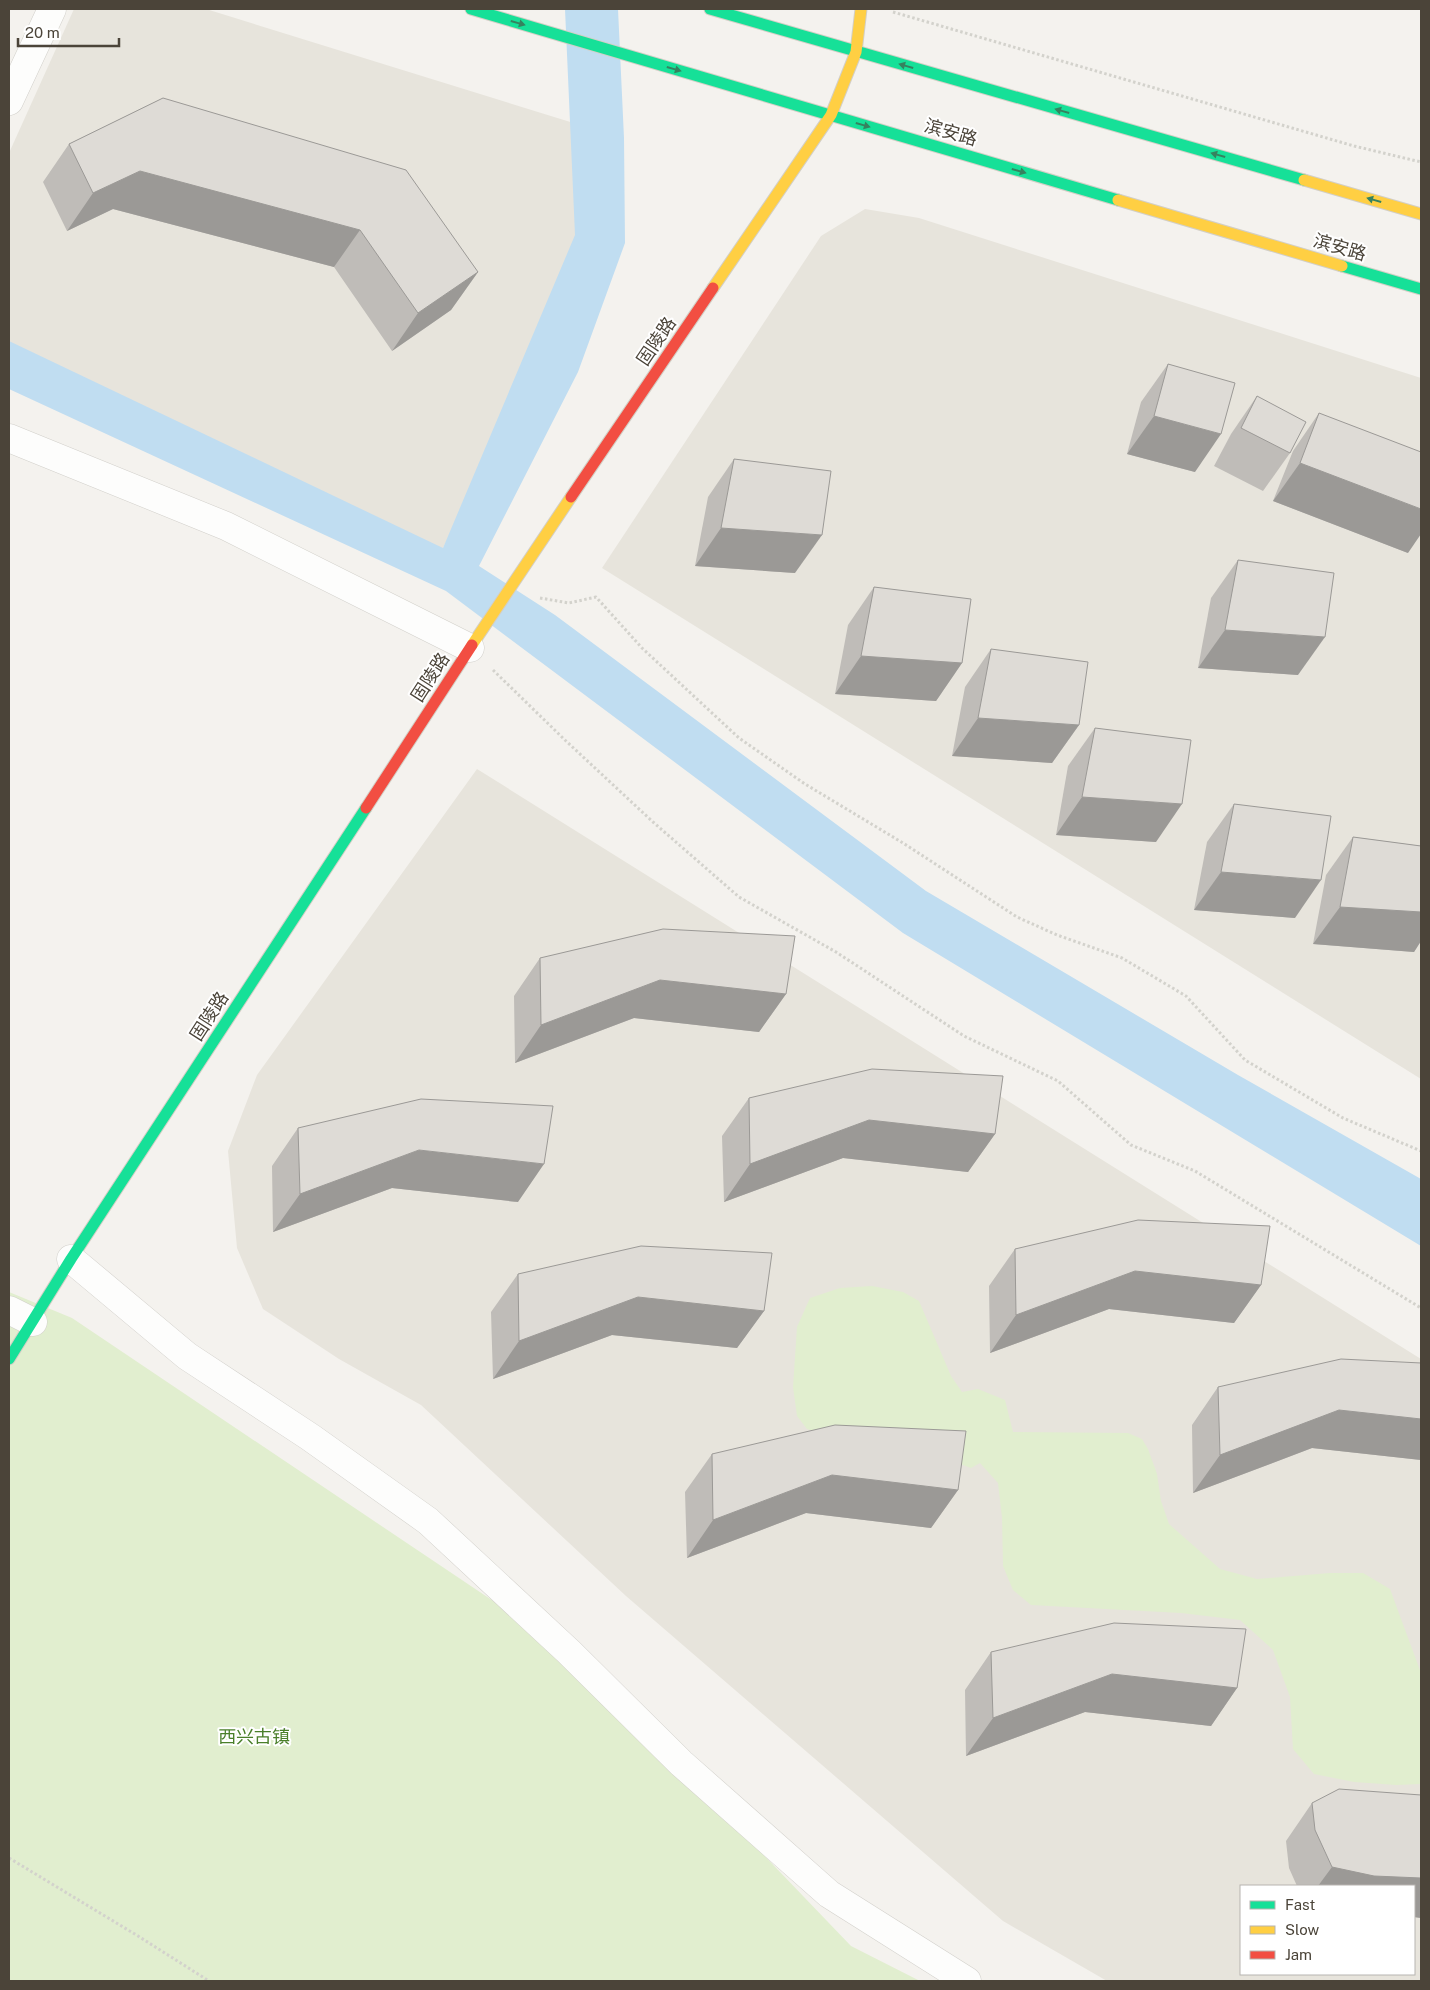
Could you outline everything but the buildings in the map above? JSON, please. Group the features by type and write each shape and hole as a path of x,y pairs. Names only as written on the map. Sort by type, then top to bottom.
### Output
{"main road":[{"name":"滨安路","path":"471,9 1421,289"},
{"path":"710,9 1421,214"},
{"name":"固陵路","path":"9,1360 71,1259 517,576 831,115 856,52 861,9"}],"street":[{"path":"9,101 52,9"},
{"path":"9,438 226,526 470,648"},
{"path":"71,1259 187,1356 310,1437 428,1521 569,1652 681,1763 829,1894 967,1981"},
{"path":"9,1310 33,1322"}],"path":[{"path":"891,12 1354,146 1421,162"},
{"path":"517,576 534,597 569,603 596,597 642,648 739,738 805,784 903,843 1017,917 1057,935 1122,958 1186,996 1245,1060 1343,1118 1421,1151"},
{"path":"470,648 566,742 653,822 739,897 836,952 964,1036 1058,1081 1131,1146 1195,1171 1421,1308"},
{"path":"9,1858 209,1981"}],"shaded area":[{"path":"74,9 206,9 593,129 595,225 436,563 9,367 9,153"},
{"path":"865,209 919,218 1421,378 1421,1079 602,568 821,236"},
{"path":"477,769 1421,1359 1421,1981 1107,1981 1003,1921 626,1596 421,1405 339,1359 263,1309 237,1248 228,1151 257,1075"}],"green space":[{"path":"872,1286 903,1292 919,1301 951,1376 962,1392 978,1389 1005,1400 1013,1432 1128,1433 1142,1439 1148,1449 1157,1474 1161,1501 1169,1524 1220,1569 1257,1579 1330,1573 1363,1573 1390,1589 1421,1673 1421,1784 1396,1785 1354,1782 1314,1774 1293,1749 1290,1697 1273,1650 1240,1620 1181,1613 1031,1605 1013,1590 1003,1566 1002,1518 998,1483 980,1463 971,1468 895,1440 834,1437 807,1429 797,1416 793,1387 797,1327 810,1298 840,1288"},
{"name":"西兴古镇","path":"9,1292 72,1318 569,1652 851,1946 920,1981 9,1981"}],"water":[{"path":"565,9 618,9 624,138 625,243 578,372 479,566 555,615 926,891 1238,1075 1421,1179 1421,1246 903,933 446,591 9,389 9,341 443,548 575,235"}],"traffic: fast":[{"path":"471,9 1118,200"},
{"path":"710,9 1304,180"},
{"path":"1342,266 1421,289"},
{"path":"9,1359 71,1259 366,808"}],"traffic: slow":[{"path":"713,288 831,115 856,52 861,9"},
{"path":"1304,180 1421,214"},
{"path":"1118,200 1342,266"},
{"path":"472,645 571,497"}],"traffic: jam":[{"path":"571,497 713,288"},
{"path":"366,808 472,645"}]}
